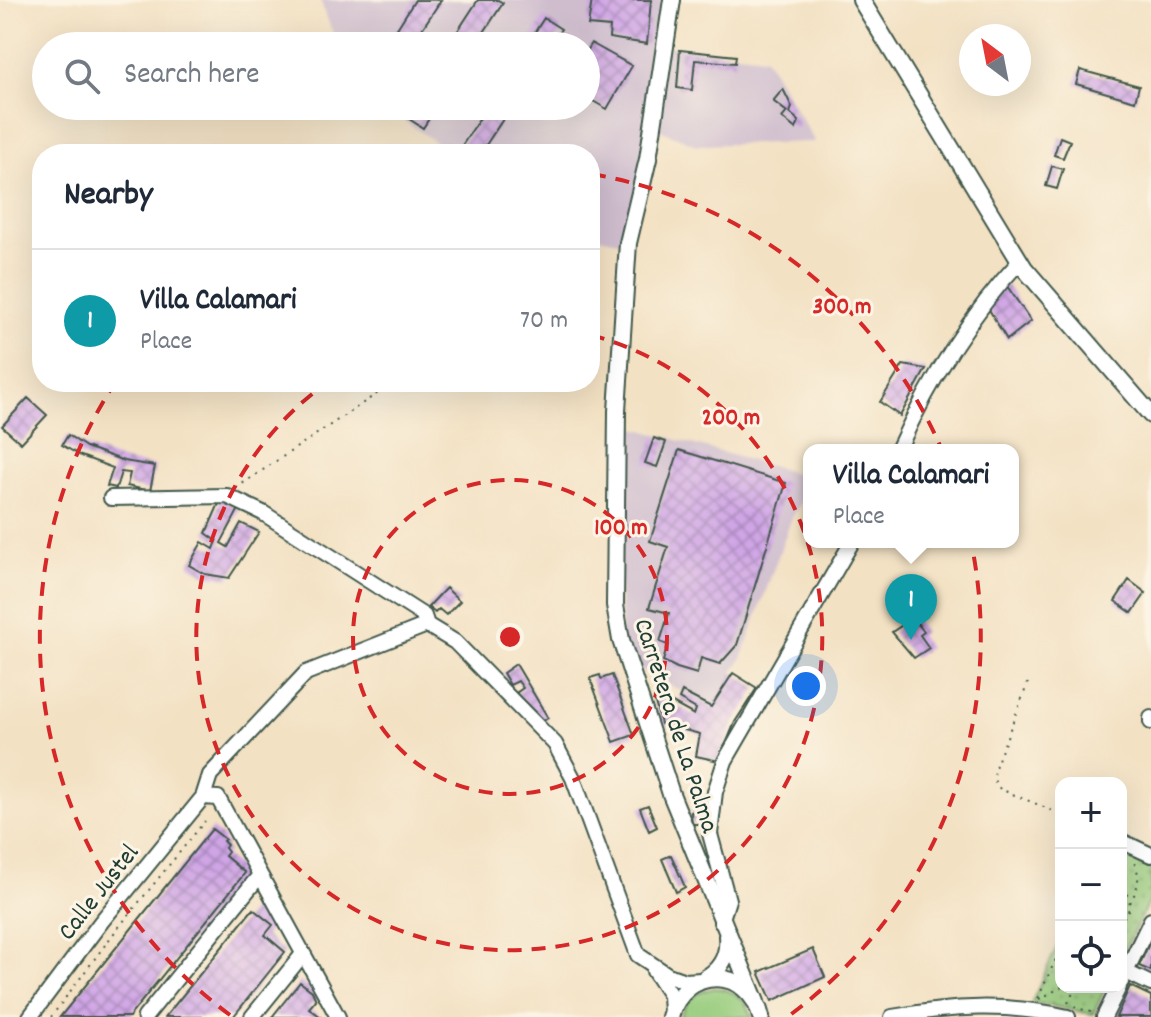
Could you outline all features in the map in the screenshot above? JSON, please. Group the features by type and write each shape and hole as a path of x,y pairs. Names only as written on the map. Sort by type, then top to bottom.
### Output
{"main road":[{"name":"Carretera de La Palma","path":"672,0 648,159 628,243 617,411 615,605 621,640 671,794 760,1012"},
{"path":"861,0 1020,261 1151,415"},
{"path":"670,1016 683,992 721,966 727,947 724,928"},
{"path":"702,980 718,978 743,987 760,1012"}],"street":[{"path":"901,444 943,365 969,325 1020,261"},
{"path":"111,498 227,496 263,513 424,616 427,625 455,642 555,744 573,778 633,949 649,964 670,995 670,1016"},
{"path":"724,928 728,900 710,834 715,792 725,761 849,548"},
{"name":"Calle Justel","path":"30,1017 101,922 203,797 210,775 306,673 427,625"},
{"path":"203,797 218,798 338,1017"},
{"path":"1127,844 1151,855"},
{"path":"145,1017 260,875"},
{"path":"1127,970 1151,920"},
{"path":"252,1017 303,954"},
{"path":"649,964 677,978 702,980"},
{"path":"1127,981 1151,984"},
{"path":"1097,1014 1112,993"},
{"path":"892,1017 997,1006 1067,1011"}],"path":[{"path":"233,499 236,488 380,392"},
{"path":"1028,683 994,770 995,782 1000,789 1055,812"},
{"path":"51,1017 205,821"},
{"path":"1127,858 1134,861 1139,872 1136,891 1127,912"},
{"path":"1127,894 1130,903"},
{"path":"1055,962 1038,999 1055,992"},
{"path":"1088,1017 1097,1014"}],"shaded area":[{"path":"320,0 672,0 665,46 765,57 815,142 696,145 653,127 628,243 600,237 600,144 439,144 402,120 600,120 600,32 333,32"},
{"path":"617,423 803,475 803,497 791,520 742,658 711,707 629,663 621,640"}],"green space":[{"path":"1127,850 1151,862 1151,897 1127,945"},
{"path":"1055,951 1055,993 1103,993 1093,1014 1032,1002"},
{"path":"715,988 739,996 753,1017 680,1017 693,997"}],"building":[{"path":"415,0 441,0 420,32 395,32"},
{"path":"478,0 503,3 484,32 457,32"},
{"path":"592,0 651,0 647,44 609,38 610,27 588,25"},
{"path":"544,18 561,29 559,32 535,32"},
{"path":"600,48 632,66 607,109 600,105"},
{"path":"680,50 736,56 735,63 695,60 692,90 677,88"},
{"path":"1080,70 1139,86 1135,101 1076,84"},
{"path":"783,89 792,107 790,113 799,121 796,129 782,118 787,112 773,101"},
{"path":"411,120 428,120 423,128"},
{"path":"479,120 502,120 487,144 463,144"},
{"path":"1060,137 1070,141 1063,158 1054,155"},
{"path":"1052,166 1063,169 1057,189 1046,186"},
{"path":"1005,283 1031,321 1007,340 987,306"},
{"path":"903,365 926,369 900,416 880,402"},
{"path":"28,398 47,415 21,443 2,426"},
{"path":"68,435 86,447 124,461 155,466 150,491 127,486 130,473 121,472 116,488 107,486 113,468 62,445"},
{"path":"654,438 666,442 657,467 645,463"},
{"path":"679,450 786,483 737,645 720,664 701,658 697,674 663,661 668,645 660,642 669,613 649,608 668,547 650,541"},
{"path":"221,499 239,509 221,543 228,547 241,523 259,532 229,578 205,574 189,565 202,542 214,549 217,541 206,533"},
{"path":"1129,580 1146,593 1132,613 1115,601"},
{"path":"446,588 460,601 446,615 439,609 435,613 428,607"},
{"path":"915,620 924,632 920,635 929,648 914,658 892,632"},
{"path":"516,664 548,718 543,721 516,693 523,688 518,681 510,685 503,673"},
{"path":"733,673 757,688 735,722 719,761 696,756 700,734 661,724 654,699 656,694 694,715 696,709 679,699 682,692 711,707"},
{"path":"600,675 601,679 612,675 634,735 614,742 590,678"},
{"path":"648,805 657,827 649,831 640,808"},
{"path":"709,808 707,824 692,824 691,812"},
{"path":"212,829 225,839 228,852 225,856 245,873 129,1017 60,1017"},
{"path":"671,855 685,887 676,892 662,859"},
{"path":"253,909 273,925 265,935 285,952 233,1017 165,1017"},
{"path":"1151,939 1151,971 1139,966"},
{"path":"813,949 825,977 772,1001 759,972"},
{"path":"300,982 312,991 316,1000 309,1008 321,1017 272,1017"},
{"path":"1130,986 1151,996 1151,1017 1116,1017"}],"place":[{"name":"Villa Calamari","path":"911,640"}]}
